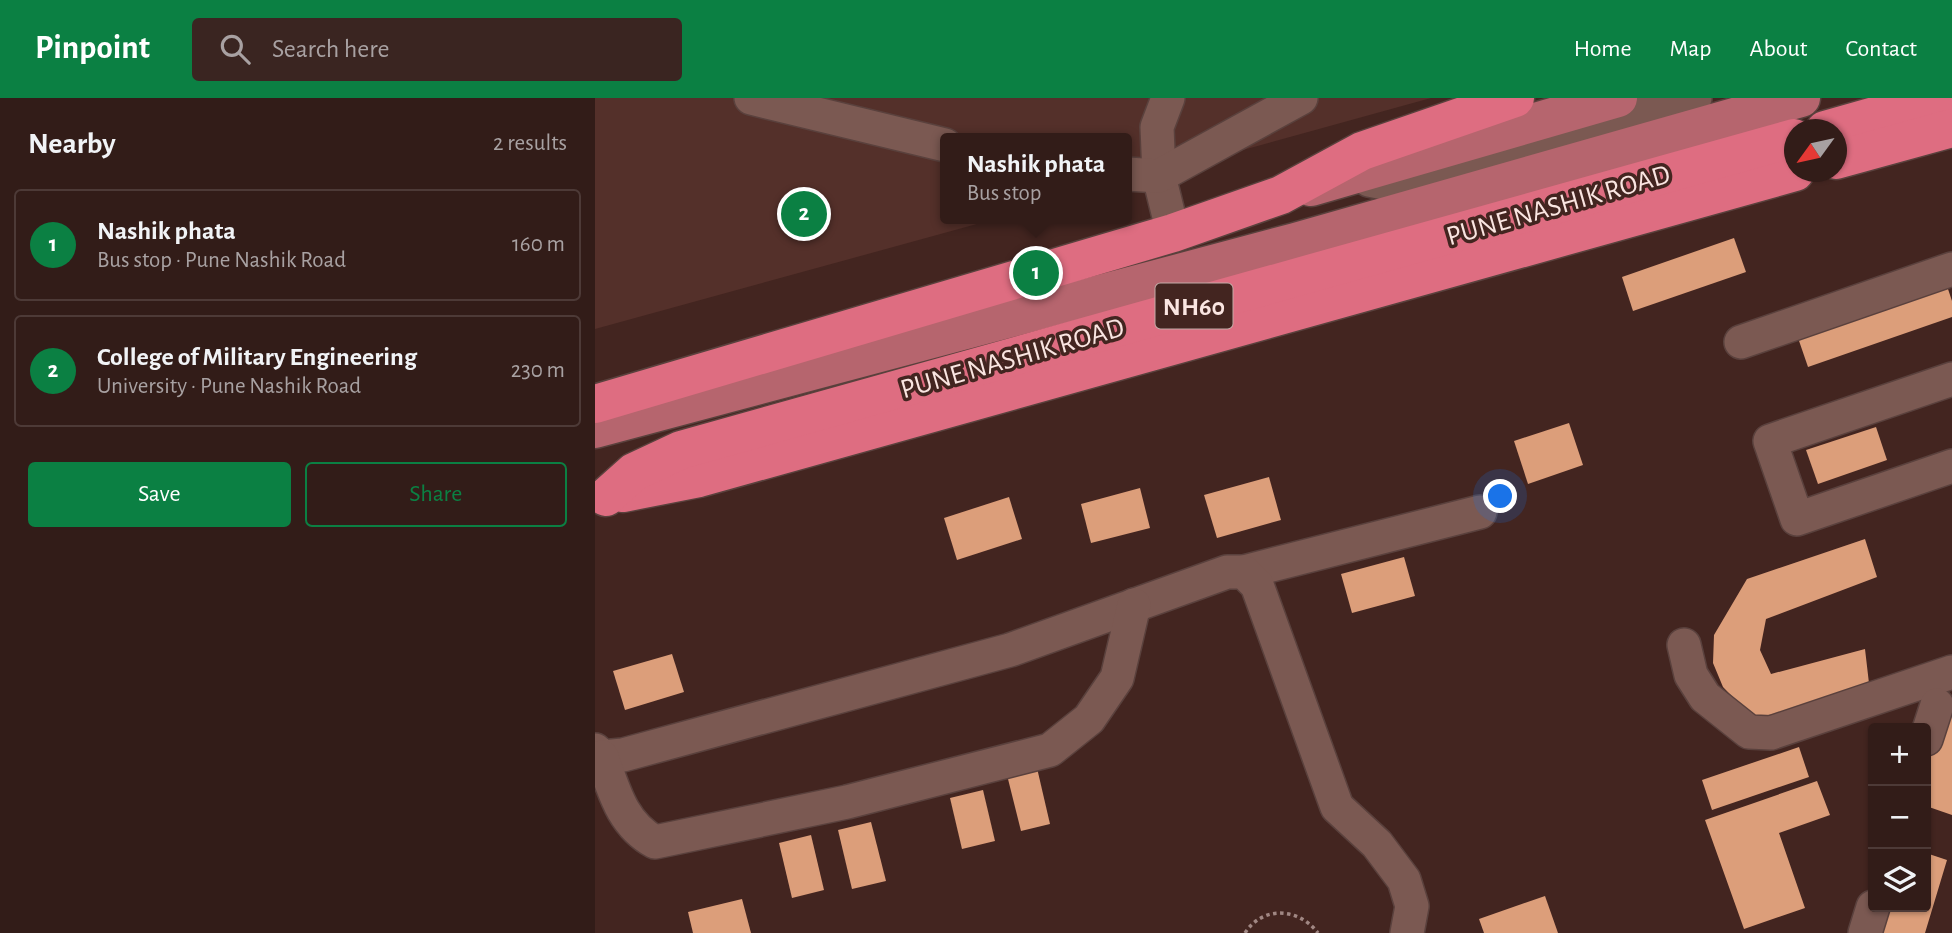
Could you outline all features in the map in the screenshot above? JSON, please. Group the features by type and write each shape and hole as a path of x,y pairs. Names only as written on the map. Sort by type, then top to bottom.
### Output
{"highway":[{"path":"595,404 1173,233 1281,195 1362,151 1515,98"},
{"path":"1847,124 1938,98"},
{"path":"1847,157 1952,128"},
{"name":"PUNE NASHIK ROAD","path":"600,498 633,472 681,450 1784,141"},
{"path":"600,498 699,478 1784,175"}],"main road":[{"path":"1281,195 1618,98"},
{"path":"595,429 1362,223 1801,98"}],"lane":[{"path":"751,98 940,144"},
{"path":"1168,98 1143,175 1173,233"},
{"path":"1143,175 1301,98"},
{"path":"1353,176 1389,184 1695,98"},
{"path":"1362,223 1392,199 1743,98"},
{"path":"1741,342 1952,269"},
{"path":"1952,379 1770,441 1797,519 1952,466"},
{"path":"1134,605 1117,678 1089,719 1050,750 846,803 655,842 637,832 618,803 599,754 623,755 1010,650 1134,605 1227,572 1244,572 1480,512"},
{"path":"1244,572 1257,585 1337,807 1377,844 1404,880 1412,906 1407,933"},
{"path":"1684,645 1691,675 1705,697 1749,732 1771,733 1952,672"},
{"path":"1931,724 1937,705"},
{"path":"1865,933 1871,912"}],"path":[{"path":"1245,933 1263,917 1285,912 1308,922 1318,933"}],"shaded area":[{"path":"595,98 1431,98 1132,181 1132,133 940,133 940,224 977,224 595,329"}],"building":[{"path":"1734,238 1746,272 1633,311 1622,277"},
{"path":"1946,283 1952,301 1952,317 1808,367 1797,335"},
{"path":"1569,423 1583,465 1528,484 1514,441"},
{"path":"1876,427 1887,460 1818,484 1806,450"},
{"path":"1269,477 1281,520 1217,538 1204,495"},
{"path":"1140,488 1150,528 1091,543 1081,504"},
{"path":"1009,497 1022,539 957,560 944,518"},
{"path":"1865,539 1877,577 1766,619 1760,650 1771,674 1865,649 1870,692 1781,726 1748,713 1723,687 1713,663 1714,635 1747,579"},
{"path":"1404,557 1415,596 1352,613 1341,574"},
{"path":"672,654 684,692 625,710 613,671"},
{"path":"1946,704 1952,706 1952,815 1931,808 1931,749"},
{"path":"1799,747 1809,777 1712,810 1702,780"},
{"path":"1037,768 1050,824 1021,831 1007,775"},
{"path":"1817,781 1830,815 1779,833 1805,908 1744,929 1705,820"},
{"path":"983,790 995,841 962,849 950,798"},
{"path":"871,822 886,881 852,889 838,830"},
{"path":"811,835 824,890 792,898 779,843"},
{"path":"1931,855 1947,860 1925,933 1876,933 1882,912 1931,912"},
{"path":"1545,896 1558,933 1484,933 1479,919"},
{"path":"742,899 751,933 693,933 688,912"}],"place":[{"name":"College of Military Engineering","path":"804,214"},
{"name":"Nashik phata","path":"1036,273"}]}
